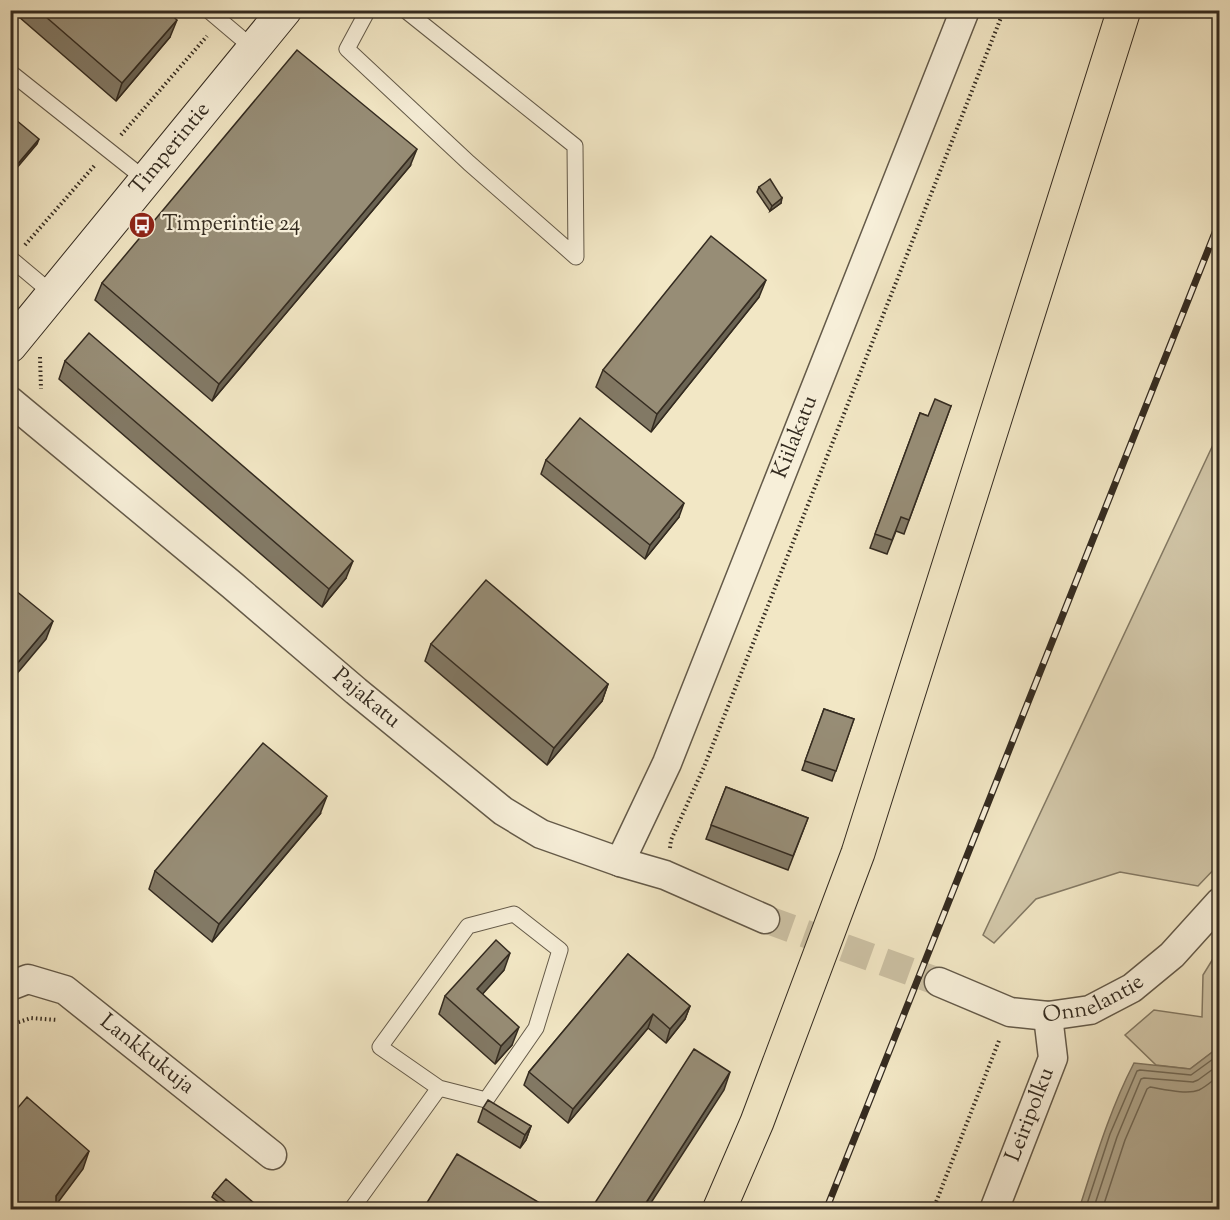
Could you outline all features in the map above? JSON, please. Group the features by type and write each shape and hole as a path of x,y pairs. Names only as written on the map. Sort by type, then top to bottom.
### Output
{"highway":[{"path":"719,1209 757,1122 858,853 1123,19"},
{"path":"735,1209 757,1122"}],"street":[{"name":"Timperintie","path":"15,341 285,10"},
{"name":"Kiilakatu","path":"621,862 667,763 965,10"},
{"name":"Pajakatu","path":"10,401 503,812 540,834 665,875 765,919"},
{"name":"Onnelantie","path":"939,982 1010,1012 1048,1017 1090,1010 1132,988 1172,955 1220,902"},
{"name":"Lankkukuja","path":"10,986 28,980 65,990 272,1155"},
{"name":"Leiripolku","path":"994,1209 1053,1058 1048,1017"}],"lane":[{"path":"208,10 254,49"},
{"path":"368,10 347,49 469,163 576,257 575,146 405,10"},
{"path":"10,72 146,180"},
{"path":"10,258 53,294"},
{"path":"514,914 560,951 536,1028 486,1100 439,1088 380,1047 468,926 514,914"},
{"path":"351,1209 439,1088"}],"path":[{"path":"665,875 671,840 704,767 1004,10"},
{"path":"15,341 40,354 41,391"},
{"path":"933,1209 1010,1012"}],"shaded area":[{"path":"1219,432 1219,864 1198,886 1120,872 1036,899 994,943 983,935"},
{"path":"1219,949 1219,1047 1190,1069 1156,1065 1125,1035 1154,1010 1202,1017 1203,975"}],"water":[{"path":"1219,1047 1219,1209 1079,1209 1110,1116 1134,1063 1190,1069"}],"building":[{"path":"38,10 166,10 177,20 122,83"},
{"path":"297,50 417,149 219,384 102,283"},
{"path":"10,115 39,139 10,173"},
{"path":"770,179 782,198 772,206 759,187"},
{"path":"711,236 766,280 657,414 603,370"},
{"path":"89,333 353,561 329,589 65,361"},
{"path":"935,399 951,406 909,520 901,517 892,540 875,534 920,413 928,416"},
{"path":"580,418 684,503 650,545 546,460"},
{"path":"486,580 608,684 554,748 431,644"},
{"path":"10,586 53,621 10,672"},
{"path":"824,709 854,719 836,771 805,761"},
{"path":"263,743 327,796 219,924 155,871"},
{"path":"726,787 808,818 793,856 711,825"},
{"path":"496,940 510,953 477,989 519,1027 501,1046 445,996"},
{"path":"628,954 690,1006 670,1029 653,1014 573,1109 529,1072"},
{"path":"694,1049 730,1072 642,1209 591,1209"},
{"path":"27,1097 89,1151 56,1196 56,1209 10,1209 10,1117"},
{"path":"488,1100 531,1126 525,1135 483,1108"},
{"path":"457,1154 550,1209 423,1209"},
{"path":"226,1179 261,1209 234,1209 214,1193"}],"tunnel":[{"path":"765,919 939,982"}],"railway":[{"path":"826,1210 1220,220"}],"place":[{"name":"Timperintie 24","path":"142,225"}]}
